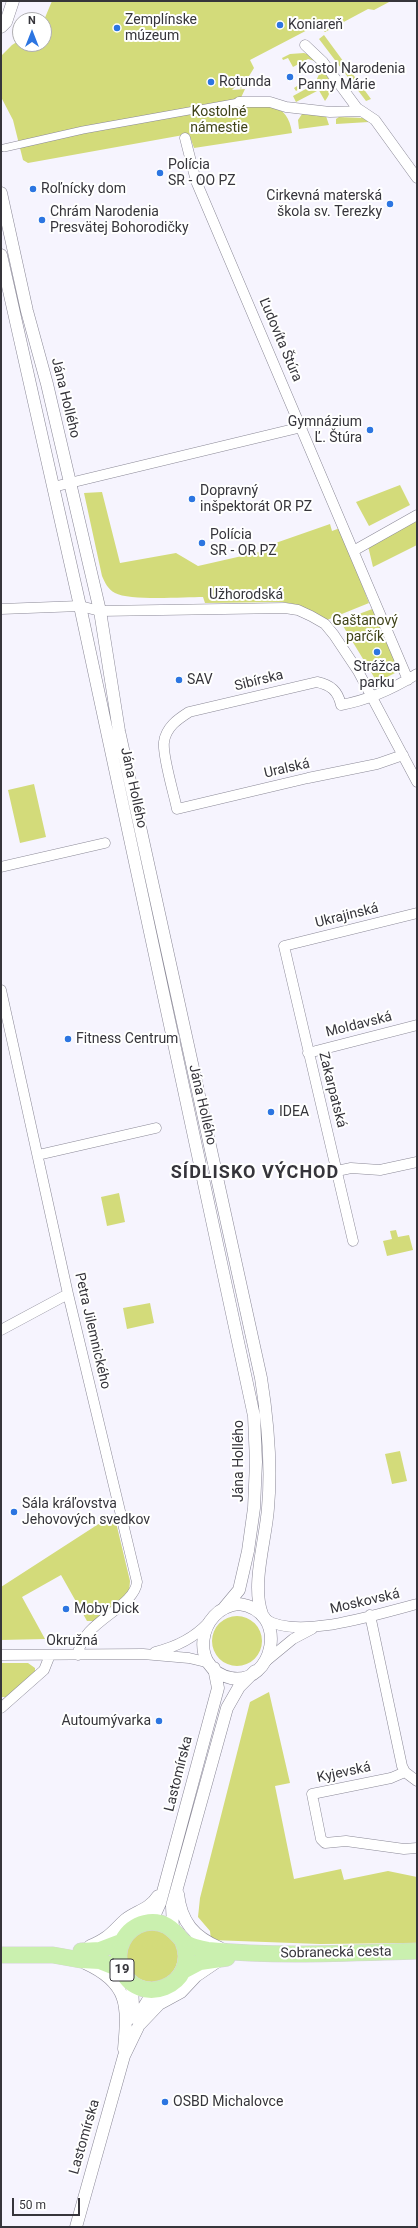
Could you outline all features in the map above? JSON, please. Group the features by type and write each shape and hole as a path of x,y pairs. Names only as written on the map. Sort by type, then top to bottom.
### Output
{"main road":[{"path":"145,1923 160,1923 173,1929 184,1942 197,1948 224,1955"},
{"name":"19","path":"127,1978 119,1958 122,1942 131,1930 145,1923"},
{"name":"19","path":"80,1956 122,1942"},
{"path":"161,1989 174,1983 183,1971 187,1957 184,1942"},
{"name":"Sobranecká cesta","path":"224,1955 417,1951"},
{"name":"19","path":"1,1955 80,1956 100,1961 115,1967 127,1978 146,1989 161,1989"},
{"path":"183,1971 200,1962 224,1955"}],"street":[{"path":"1,38 5,33 3,25 11,6"},
{"path":"305,45 323,62 360,111 375,120 417,178"},
{"path":"4,148 83,130 239,102 270,102 286,107 330,112 360,111"},
{"name":"Ľudovíta Štúra","path":"185,138 196,180 355,550"},
{"name":"Jána Hollého","path":"1,193 18,269 58,428 100,611 119,731 245,1305 267,1415 270,1461 268,1508 258,1595 264,1616"},
{"name":"Jána Hollého","path":"1,256 3,274 80,606 106,734 232,1308 254,1416 256,1462 254,1508 244,1570 239,1590 224,1608"},
{"path":"3,274 18,269"},
{"path":"53,487 302,427"},
{"path":"40,432 58,428"},
{"path":"372,697 413,677 355,550 417,515"},
{"path":"1,609 80,606 100,611"},
{"name":"Užhorodská","path":"100,611 285,608 298,610 325,624 349,656 417,782"},
{"name":"Sibírska","path":"177,809 164,742 169,729 175,722 189,712 317,682 326,684 333,688 339,694 341,705 372,697"},
{"path":"106,734 119,731"},
{"name":"Uralská","path":"177,809 308,778 377,764 403,755"},
{"path":"1,867 106,843"},
{"name":"Ukrajinská","path":"284,946 417,913"},
{"name":"Zakarpatská","path":"284,946 308,1053 354,1241"},
{"path":"154,957 168,954"},
{"name":"Petra Jilemnického","path":"1,990 68,1294 137,1582 134,1593 89,1631 79,1645 78,1655"},
{"name":"Moldavská","path":"308,1053 417,1025"},
{"path":"38,1155 156,1128"},
{"path":"337,1171 351,1168 380,1170 417,1162"},
{"path":"1,1330 68,1294"},
{"path":"232,1308 245,1305"},
{"path":"256,1462 270,1461"},
{"name":"Moskovská","path":"318,1626 417,1604"},
{"path":"144,1654 178,1645 194,1636 224,1608 233,1605 246,1605 275,1625 286,1627 318,1626"},
{"path":"370,1615 402,1766 405,1772 417,1781"},
{"path":"264,1616 271,1641 265,1662"},
{"path":"208,1622 203,1644 212,1666"},
{"path":"173,1929 172,1906 178,1891 227,1708 238,1687 255,1671 292,1639 318,1626"},
{"path":"144,1654 189,1658 212,1666 223,1675 231,1678 242,1677 255,1671"},
{"name":"Okružná","path":"1,1655 144,1654"},
{"path":"1,1708 44,1670 50,1655"},
{"name":"Lastomírska","path":"145,1923 155,1914 160,1903 218,1688 212,1666"},
{"name":"Kyjevská","path":"405,1772 391,1778 312,1794 321,1838 325,1843 346,1841 404,1848 417,1848"},
{"path":"186,1809 199,1812"},
{"path":"124,2056 127,2024 123,1995 115,1981 80,1956 109,1937 125,1920 147,1909 154,1902 164,1887"},
{"path":"139,2025 159,2004 181,1992 196,1976 224,1955 191,1930 182,1915 178,1891"},
{"path":"127,1978 133,2007 127,2024"},
{"path":"124,2056 139,2025 142,2010 147,2002 161,1989"},
{"name":"Lastomírska","path":"76,2227 124,2056"}],"green space":[{"name":"Zemplínske múzeum","path":"52,1 391,1 374,10 368,9 325,32 315,22 317,25 250,60 254,68 241,89 237,85 232,90 245,89 239,102 266,104 274,106 280,110 286,115 290,123 292,133 194,148 189,134 28,163 23,160 13,120 1,97 1,56 12,45 12,52 52,52 52,12 47,12"},
{"path":"324,35 371,99 366,101 319,39"},
{"path":"304,53 310,55 319,65 318,68 315,61 308,59 293,67 288,58 283,60 282,58 290,54"},
{"path":"323,66 330,84 330,92 325,101 317,87 318,85 315,83"},
{"path":"308,79 310,82 296,91 294,88"},
{"path":"313,85 317,91 296,102 293,96"},
{"path":"302,114 326,116 329,125 299,129 298,120"},
{"path":"339,117 363,118 369,122 336,124 336,119"},
{"path":"400,485 410,505 369,526 356,502"},
{"path":"102,492 120,563 176,553 198,566 264,551 267,546 330,524 332,531 340,528 369,603 327,620 293,604 282,602 205,603 203,597 144,598 115,593 110,590 102,576 84,493"},
{"path":"417,520 417,545 373,567 368,546"},
{"name":"Gaštanový parčík","path":"375,608 399,671 377,682 340,621"},
{"path":"34,784 46,837 20,843 8,790"},
{"path":"119,1193 125,1222 107,1226 101,1197"},
{"path":"396,1230 398,1237 409,1235 413,1250 387,1256 383,1241 392,1239 390,1231"},
{"path":"150,1303 154,1323 127,1329 123,1308"},
{"path":"400,1451 407,1481 392,1484 385,1454"},
{"path":"114,1514 130,1581 129,1593 95,1621 87,1621 61,1575 22,1597 45,1639 1,1640 1,1587"},
{"path":"237,1616 247,1618 255,1623 260,1631 262,1641 260,1651 255,1659 247,1664 237,1666 227,1664 219,1659 214,1651 212,1641 214,1631 219,1623 227,1618"},
{"path":"1,1663 28,1663 35,1668 35,1673 7,1697 1,1697"},
{"path":"269,1692 290,1783 275,1786 294,1879 341,1869 344,1880 388,1871 417,1877 417,1943 320,1944 211,1940 210,1931 198,1917 200,1898 250,1702"},
{"path":"147,1930 157,1930 167,1934 174,1941 178,1951 178,1961 174,1971 167,1978 157,1982 147,1982 137,1978 130,1971 126,1961 126,1951 130,1941 137,1934"}],"place":[{"name":"Koniareň","path":"280,25"},
{"name":"Zemplínske múzeum","path":"117,28"},
{"name":"Kostol Narodenia Panny Márie","path":"290,77"},
{"name":"Rotunda","path":"211,82"},
{"name":"Polícia SR - OO PZ","path":"160,173"},
{"name":"Roľnícky dom","path":"33,189"},
{"name":"Cirkevná materská škola sv. Terezky","path":"390,204"},
{"name":"Chrám Narodenia Presvätej Bohorodičky","path":"42,220"},
{"name":"Gymnázium Ľ. Štúra","path":"370,430"},
{"name":"Dopravný inšpektorát OR PZ","path":"192,499"},
{"name":"Polícia SR - OR PZ","path":"202,543"},
{"name":"Strážca parku","path":"377,652"},
{"name":"SAV","path":"179,680"},
{"name":"Fitness Centrum","path":"68,1039"},
{"name":"IDEA","path":"271,1112"},
{"name":"Sála kráľovstva Jehovových svedkov","path":"14,1512"},
{"name":"Moby Dick","path":"66,1609"},
{"name":"Autoumývarka","path":"159,1721"},
{"name":"OSBD Michalovce","path":"165,2102"}],"district":[{"name":"SÍDLISKO VÝCHOD","path":"255,1173"}],"park label":[{"name":"Kostolné námestie","path":"219,120"}]}
